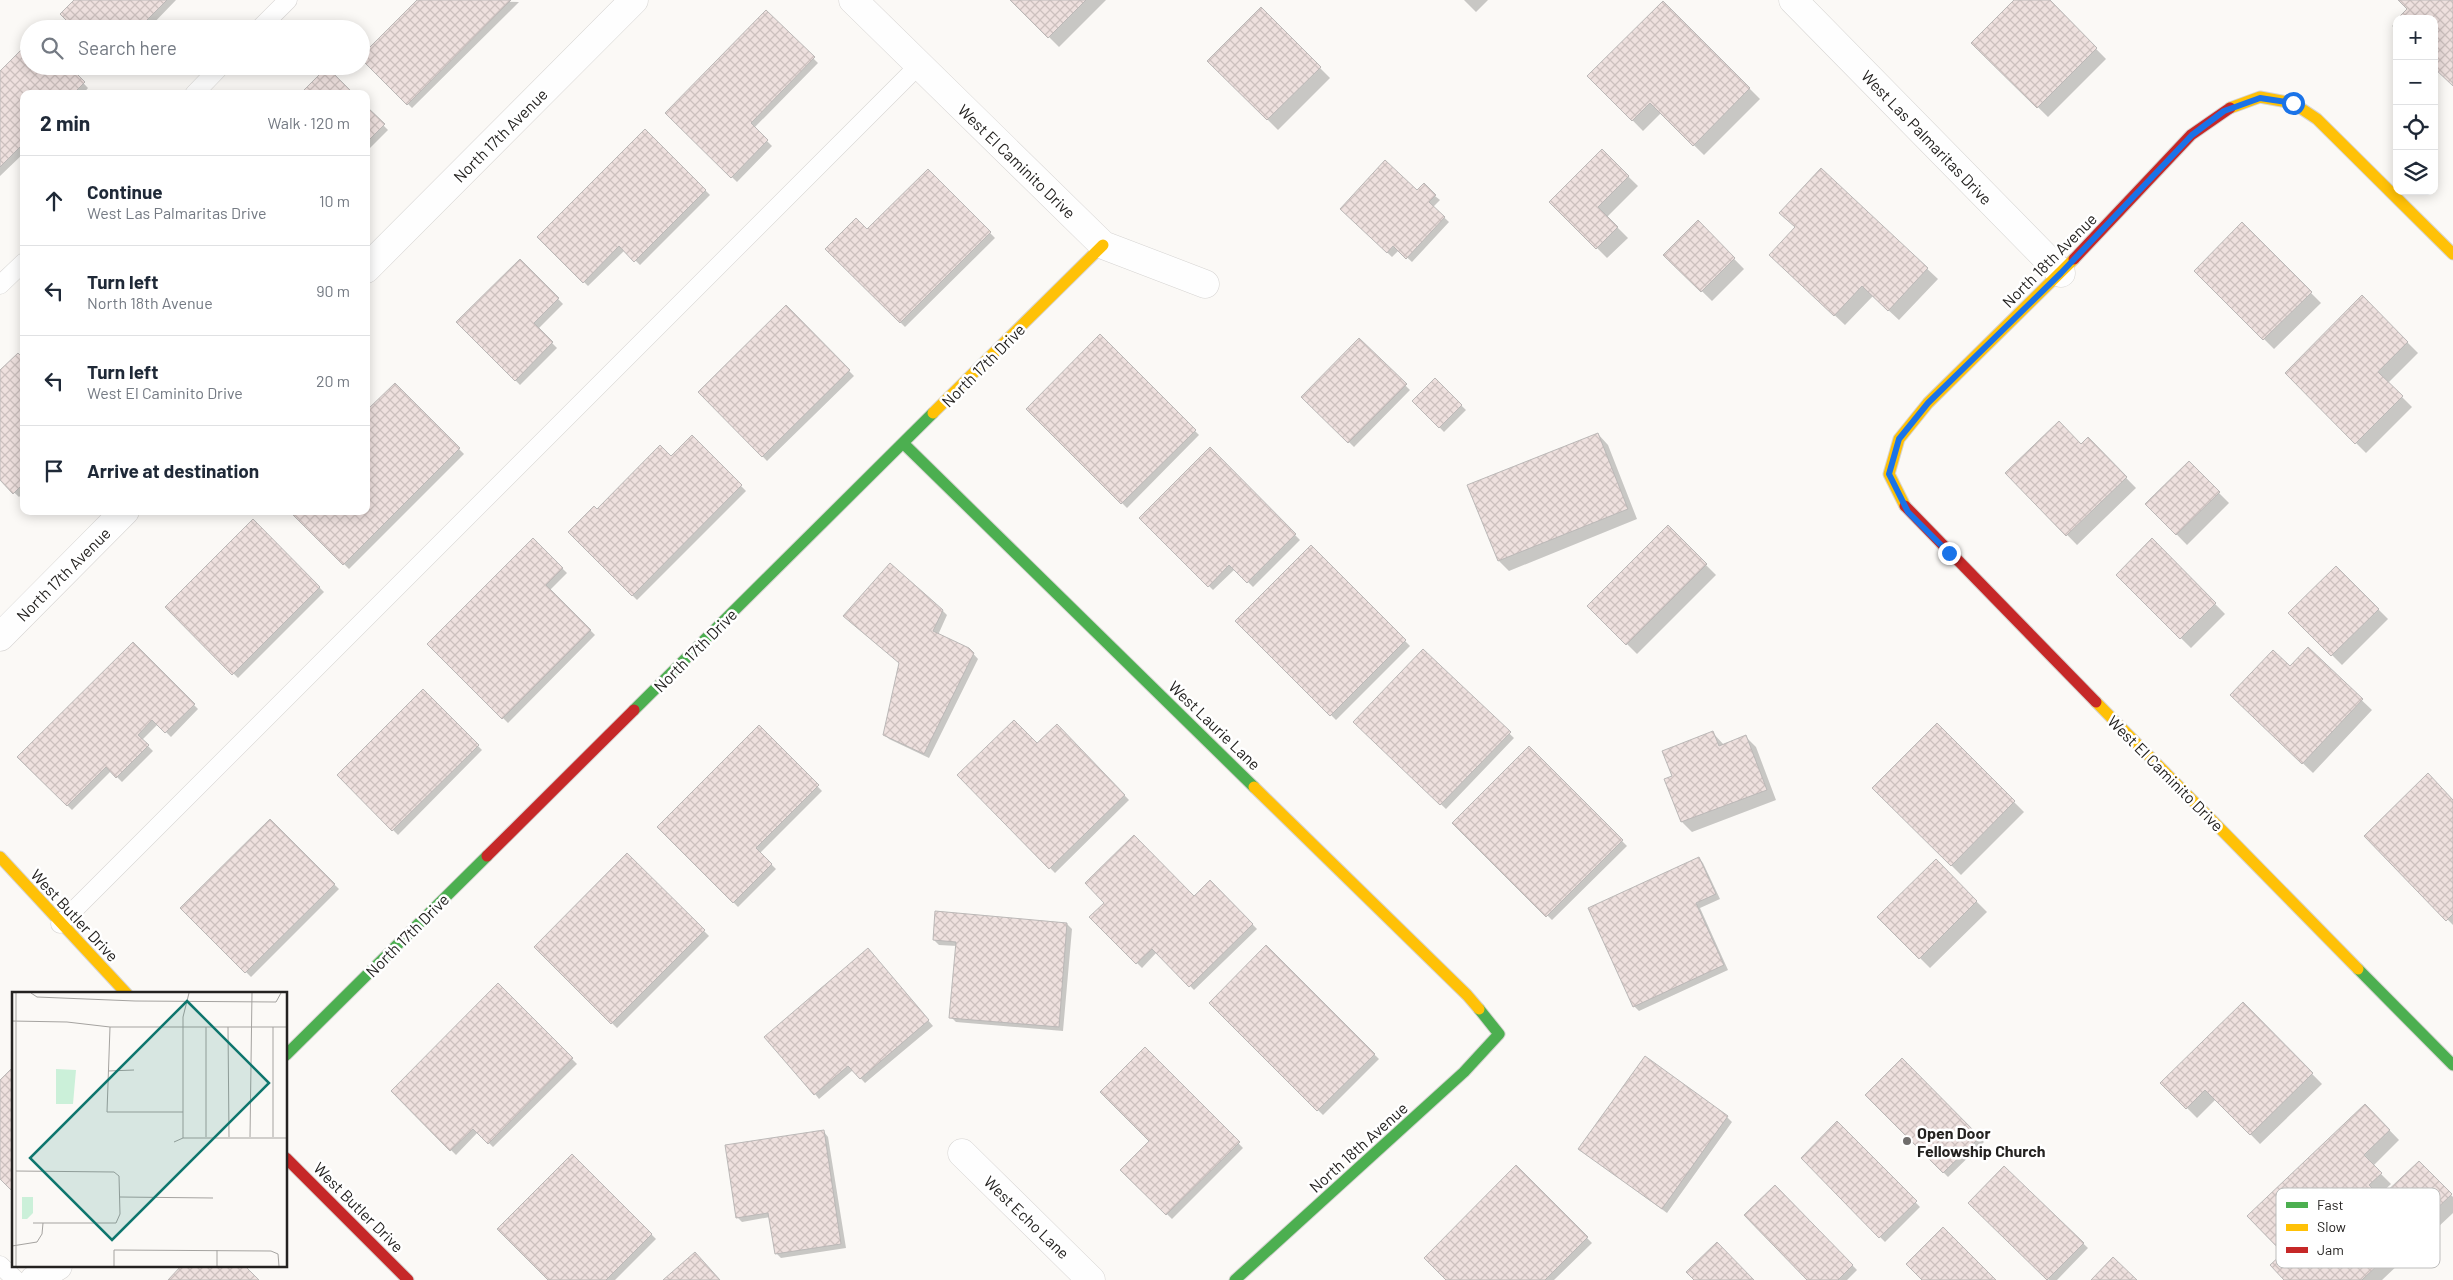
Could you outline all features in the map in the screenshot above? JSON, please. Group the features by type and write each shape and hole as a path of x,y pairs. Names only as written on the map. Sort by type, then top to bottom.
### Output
{"street":[{"name":"North 17th Avenue","path":"370,265 634,0"},
{"name":"West El Caminito Drive","path":"853,0 918,66 1103,245 1204,284"},
{"name":"West Las Palmaritas Drive","path":"1793,0 2061,273"},
{"name":"North 18th Avenue","path":"1889,474 1899,439 1928,403 2061,273 2192,135 2224,111 2260,98 2293,103 2317,119 2453,254"},
{"name":"North 17th Drive","path":"288,1053 1103,245"},
{"name":"West Laurie Lane","path":"904,444 1467,995 1499,1034"},
{"name":"West El Caminito Drive","path":"1889,474 1908,512 2453,1065"},
{"name":"North 17th Avenue","path":"0,637 121,515"},
{"name":"West Butler Drive","path":"0,857 60,924 125,992"},
{"name":"North 18th Avenue","path":"1235,1280 1464,1072 1499,1034"},
{"name":"West Echo Lane","path":"962,1153 1091,1280"},
{"name":"West Butler Drive","path":"288,1160 408,1280"},
{"path":"34,1280 55,1268"}],"lane":[{"path":"268,20 288,0"},
{"path":"60,924 918,66"},
{"path":"198,90 212,75"},
{"path":"0,285 20,266"},
{"path":"0,1265 16,1280"}],"building":[{"path":"74,0 167,0 147,20 66,20 60,14"},
{"path":"417,0 511,0 407,105 370,68 370,47"},
{"path":"1010,0 1086,0 1048,38"},
{"path":"2014,0 2050,0 2097,48 2037,108 1971,43"},
{"path":"2398,0 2453,0 2453,86 2438,72 2438,15 2401,15 2407,9"},
{"path":"1663,1 1750,88 1693,146 1650,103 1632,121 1587,76"},
{"path":"1261,7 1321,67 1267,120 1207,61"},
{"path":"766,10 815,57 751,123 768,140 731,178 665,113"},
{"path":"20,51 20,75 78,75 85,82 77,90 20,90 20,147 0,167 0,71"},
{"path":"319,75 335,75 350,90 304,90"},
{"path":"370,110 385,124 370,139"},
{"path":"645,129 706,190 634,262 619,246 583,283 537,237"},
{"path":"1602,149 1629,176 1598,207 1618,227 1596,249 1549,202"},
{"path":"1385,160 1417,190 1424,183 1436,195 1429,202 1445,217 1406,259 1393,246 1387,253 1340,209"},
{"path":"1821,168 1928,268 1888,311 1862,286 1834,316 1769,255 1795,227 1779,213"},
{"path":"928,169 991,232 900,323 825,249 856,218 867,229"},
{"path":"1698,220 1735,258 1701,292 1663,255"},
{"path":"2242,222 2312,292 2263,340 2194,271"},
{"path":"520,259 559,298 534,323 553,342 515,381 456,322"},
{"path":"2362,295 2408,342 2378,372 2403,396 2355,444 2285,373"},
{"path":"786,305 850,370 762,457 698,392"},
{"path":"1100,334 1196,430 1121,504 1026,409"},
{"path":"1359,338 1407,384 1348,443 1301,397"},
{"path":"18,353 20,355 20,487 13,494 0,480 0,370"},
{"path":"1435,378 1462,405 1439,428 1412,401"},
{"path":"395,383 460,448 343,565 293,515 370,515 370,407"},
{"path":"2059,421 2081,444 2088,437 2127,477 2066,536 2005,473"},
{"path":"1598,433 1628,509 1498,561 1467,485"},
{"path":"692,435 742,485 632,596 568,532 594,506 597,509 660,445 671,456"},
{"path":"1210,447 1296,534 1247,583 1229,565 1208,587 1139,518"},
{"path":"2189,461 2220,492 2176,535 2145,504"},
{"path":"253,519 320,587 232,675 165,607"},
{"path":"1668,525 1707,564 1626,645 1587,606"},
{"path":"533,538 563,568 546,585 591,630 502,719 427,644"},
{"path":"2152,538 2216,603 2180,639 2116,575"},
{"path":"1311,545 1406,640 1330,716 1235,621"},
{"path":"890,563 943,610 933,631 969,648 974,653 924,754 883,735 899,663 843,616"},
{"path":"2336,566 2379,609 2331,656 2288,613"},
{"path":"133,642 195,704 165,733 152,720 138,735 149,745 116,778 106,767 67,806 17,757"},
{"path":"2308,647 2363,699 2302,764 2230,695 2273,650 2290,666"},
{"path":"1423,649 1511,732 1440,805 1353,722"},
{"path":"423,689 479,745 392,831 337,775"},
{"path":"1014,720 1037,743 1057,724 1125,795 1049,869 957,775"},
{"path":"1937,723 2015,801 1951,866 1872,788"},
{"path":"759,725 819,785 756,848 772,864 733,903 657,827"},
{"path":"1713,731 1719,746 1746,735 1767,790 1681,822 1664,779 1672,776 1662,751"},
{"path":"1529,746 1623,840 1546,917 1452,823"},
{"path":"2428,773 2453,800 2453,914 2446,921 2364,836"},
{"path":"270,819 335,884 245,973 180,908"},
{"path":"1134,835 1194,896 1210,880 1253,924 1189,987 1152,949 1136,964 1089,917 1104,903 1085,883"},
{"path":"627,853 705,930 611,1024 534,947"},
{"path":"1699,857 1716,894 1696,903 1724,965 1633,1007 1588,908"},
{"path":"1936,859 1977,901 1919,959 1877,917"},
{"path":"935,911 1067,923 1059,1027 949,1018 956,942 933,940"},
{"path":"1266,945 1375,1054 1317,1111 1209,1003"},
{"path":"868,948 929,1020 860,1079 848,1066 814,1095 764,1037"},
{"path":"498,983 573,1058 488,1144 473,1129 450,1151 391,1091"},
{"path":"2243,1002 2313,1073 2250,1135 2205,1090 2186,1109 2160,1083"},
{"path":"1145,1047 1240,1142 1166,1215 1120,1170 1149,1141 1100,1092"},
{"path":"1645,1056 1728,1116 1662,1209 1578,1149"},
{"path":"1902,1058 1980,1137 1943,1173 1865,1095"},
{"path":"12,1068 12,1191 0,1179 0,1080"},
{"path":"2365,1104 2390,1130 2364,1155 2382,1173 2369,1185 2372,1188 2276,1188"},
{"path":"1837,1121 1917,1201 1879,1238 1801,1158"},
{"path":"824,1130 841,1244 775,1254 768,1213 736,1218 725,1145"},
{"path":"572,1154 652,1234 606,1280 548,1280 497,1229"},
{"path":"2419,1161 2452,1194 2440,1205 2440,1188 2390,1188"},
{"path":"1516,1165 1588,1237 1545,1280 1446,1280 1424,1258"},
{"path":"2004,1166 2084,1243 2047,1280 1968,1203"},
{"path":"1775,1185 1853,1265 1838,1280 1807,1280 1744,1215"},
{"path":"2276,1188 2276,1246 2247,1216"},
{"path":"1943,1227 1996,1280 1922,1280 1906,1264"},
{"path":"1717,1242 1754,1280 1694,1280 1686,1272"},
{"path":"695,1252 720,1280 663,1280"},
{"path":"2113,1257 2137,1280 2091,1280"},
{"path":"2276,1259 2276,1268 2375,1268 2362,1280 2284,1280 2270,1265"},
{"path":"179,1268 247,1268 259,1280 168,1280"}],"traffic: fast":[{"path":"634,710 933,413"},
{"path":"904,444 1254,787"},
{"path":"288,1053 487,856"},
{"path":"2358,969 2453,1065"},
{"path":"1235,1280 1464,1072 1499,1034 1479,1009"}],"traffic: slow":[{"path":"2230,108 2260,97 2293,103 2317,119 2453,254"},
{"path":"933,413 1103,245"},
{"path":"1905,506 1889,474 1899,439 1928,403 2074,259"},
{"path":"2096,702 2358,969"},
{"path":"1254,787 1467,995 1479,1009"},
{"path":"0,857 125,992"}],"traffic: jam":[{"path":"2074,259 2191,135 2230,108"},
{"path":"1905,506 2096,702"},
{"path":"487,856 634,710"},
{"path":"288,1160 408,1280"}],"place":[{"name":"Open Door Fellowship Church","path":"1907,1141"}],"route":[{"path":"1949,553 1908,512 1889,474 1899,439 1928,403 2061,273 2192,135 2224,111 2260,98 2293,103"}]}
